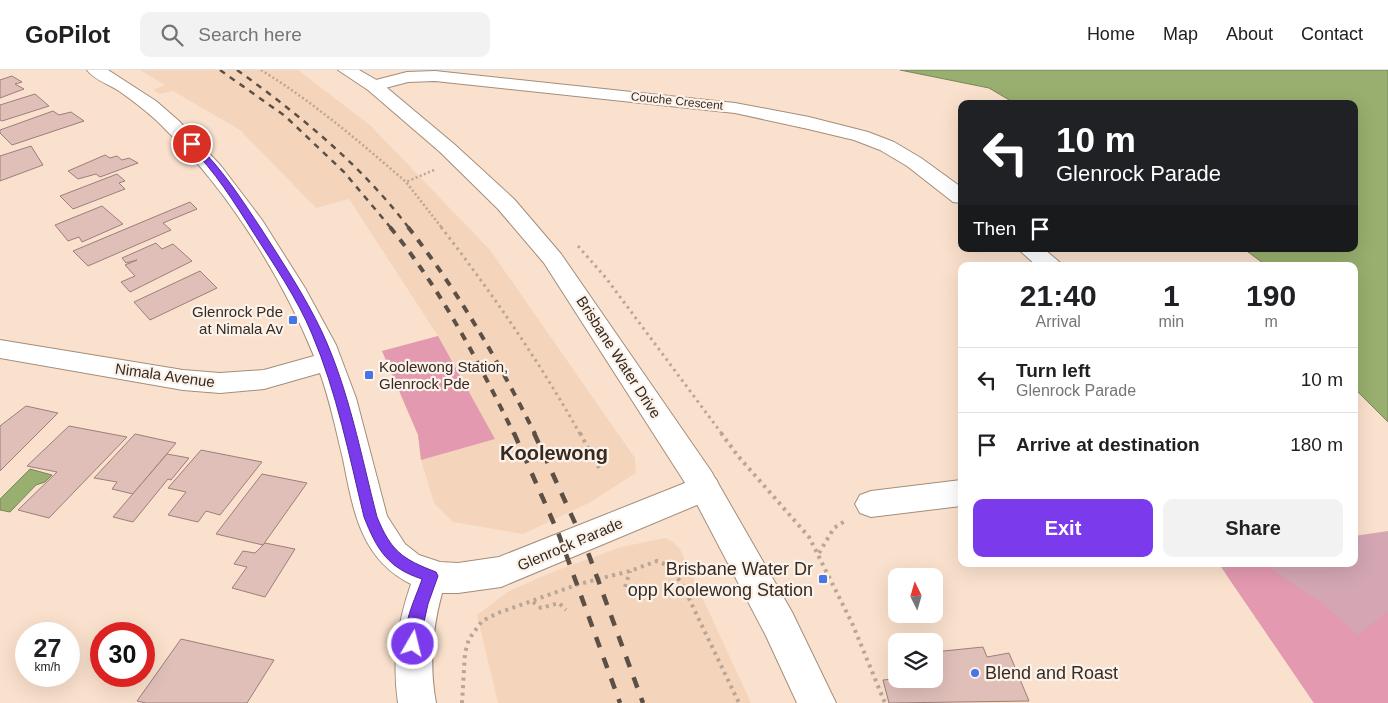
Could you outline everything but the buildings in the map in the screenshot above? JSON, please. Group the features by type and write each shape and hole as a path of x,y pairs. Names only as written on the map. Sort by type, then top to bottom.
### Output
{"street":[{"name":"Glenrock Parade","path":"96,70 111,78 156,110 204,156 237,200 296,292 329,361 338,387 371,517 379,538 392,556 409,569 431,576 479,578 501,572 705,488"},
{"name":"Brisbane Water Drive","path":"347,70 374,86 460,160 506,204 552,259 705,488 779,624 817,703"},
{"name":"Couche Crescent","path":"374,86 407,77 435,76 695,103 771,114 875,141 901,153 958,195"},
{"path":"1033,252 1047,262"},
{"name":"Nimala Avenue","path":"0,349 183,380 212,383 241,383 271,378 329,361"},
{"path":"871,504 958,493"},
{"path":"417,703 412,659 414,629 431,576"}],"path":[{"path":"261,70 287,86 368,149 406,182 493,294 556,391 599,468"},
{"path":"406,182 460,160"},
{"path":"818,553 834,528 871,504"},
{"path":"462,703 465,653 474,629 488,617 600,577 630,571 657,561 667,565 681,582 739,703"},
{"path":"625,588 630,571"},
{"path":"532,602 537,607 542,608 559,603 566,610"}],"shaded area":[{"path":"140,70 298,70 371,126 490,250 635,458 636,473 589,503 523,534 453,522 434,503 421,460 418,435 382,351 438,336 349,199 316,208 240,130 173,91 159,94 153,90 165,85"},
{"path":"900,70 1388,70 1388,422 1358,392 1358,262 1262,262 1248,252 1358,252 1358,100 1009,100 989,88"},
{"path":"438,336 495,439 421,460 418,435 382,351"},
{"path":"30,469 52,475 45,482 36,485 10,512 0,510 0,499"},
{"path":"1388,531 1388,703 1314,703 1221,567 1358,567 1358,535"},
{"path":"665,538 673,542 680,549 751,703 498,703 477,615 509,591 555,571 621,547"},
{"path":"1225,567 1271,567 1275,572 1322,603 1358,635 1388,611 1388,703 1314,703 1226,574"}],"railway":[{"path":"220,70 285,116 344,172 391,228"},
{"path":"237,70 284,105 350,162 371,183 409,228"},
{"path":"390,227 409,251 458,327 514,434"},
{"path":"408,227 444,276 477,328 535,434"},
{"path":"514,433 559,535 620,703"},
{"path":"534,433 586,547 643,703"}],"place":[{"name":"Glenrock Pde at Nimala Av","path":"293,320"},
{"name":"Koolewong Station, Glenrock Pde","path":"369,375"},
{"name":"Brisbane Water Dr opp Koolewong Station","path":"823,579"},
{"name":"Blend and Roast","path":"975,673"}],"district":[{"name":"Koolewong","path":"554,453"}],"route":[{"path":"192,144 204,156 237,200 296,292 317,332 338,387 371,517 379,538 392,556 409,569 431,576 414,629 413,644"}]}
